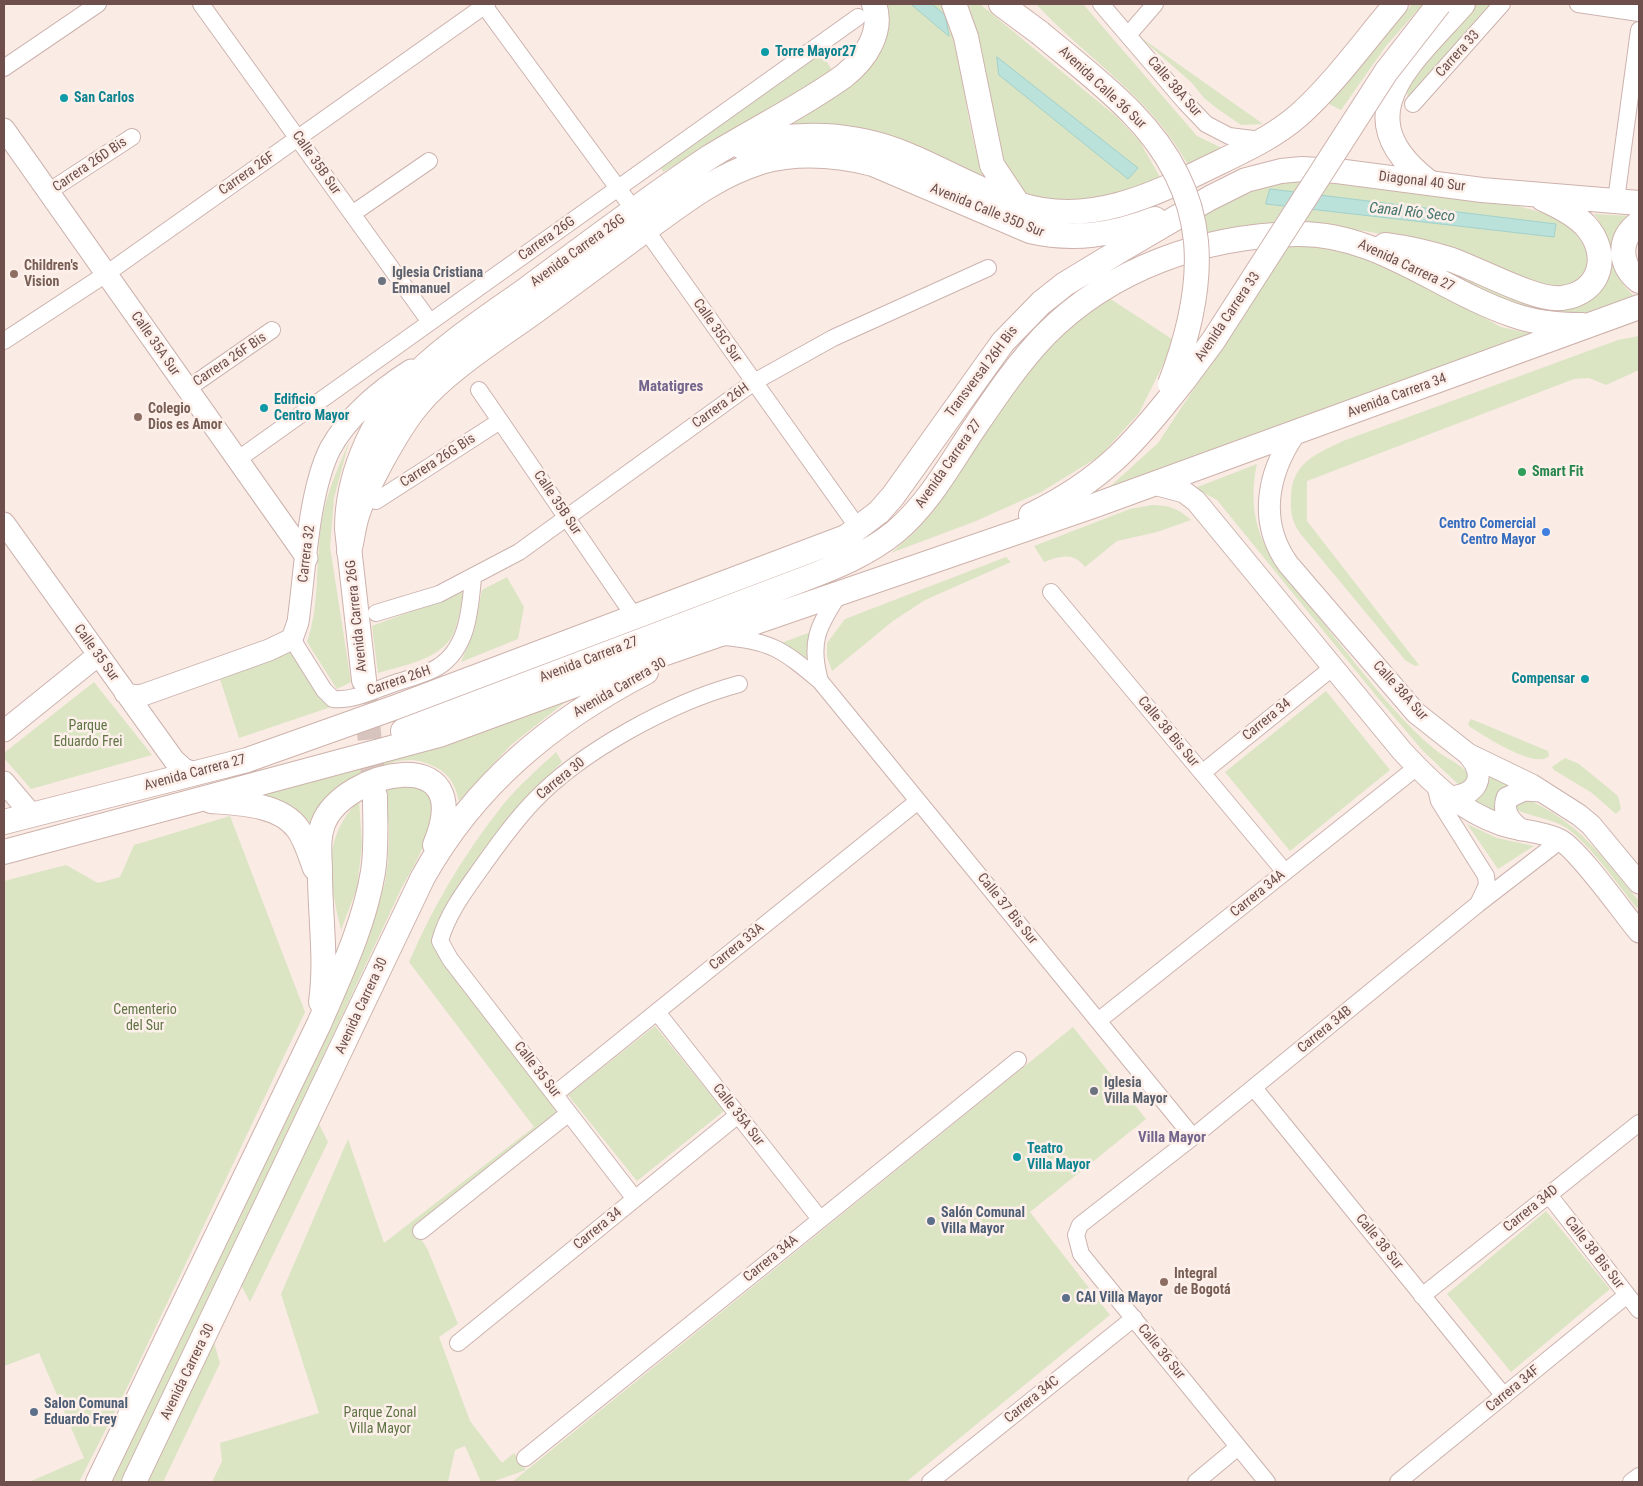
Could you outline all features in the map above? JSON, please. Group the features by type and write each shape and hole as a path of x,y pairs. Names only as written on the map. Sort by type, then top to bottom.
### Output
{"main road":[{"path":"954,4 968,45 992,165 1018,204 1064,212 1099,210 1153,195 1264,140 1306,108 1396,4"},
{"name":"Avenida Calle 36 Sur","path":"947,557 1076,491 1116,460 1153,420 1177,382 1197,285 1197,236 1184,191 1174,171 1141,123 1107,89 1025,19 1001,4"},
{"name":"Avenida Carrera 33","path":"1177,382 1213,341 1386,72 1439,4"},
{"path":"1430,183 1408,165 1396,149 1386,118 1388,102 1396,84 1406,70 1463,4"},
{"name":"Avenida Carrera 26G","path":"350,552 356,518 365,496 400,431 418,404 458,368 640,220 711,157 826,89 854,68 870,46 875,33 869,9"},
{"name":"Avenida Calle 35D Sur","path":"711,157 748,144 776,138 844,136 878,144 900,152 1018,204"},
{"name":"Avenida Calle 35D Sur","path":"762,162 824,156 873,164 1009,223 1054,236 1085,237 1111,233 1147,222 1210,198"},
{"name":"Avenida Carrera 26G","path":"364,680 347,529 348,499 356,466 369,439 405,386 448,347 640,220 714,182 762,162"},
{"name":"Diagonal 40 Sur","path":"1210,198 1246,180 1263,174 1302,170 1337,171 1530,194 1628,202"},
{"path":"1344,238 1420,251 1452,260 1551,298 1571,297 1583,292 1592,284 1599,265 1599,247 1593,235 1570,213 1530,194"},
{"name":"Transversal 26H Bis","path":"859,529 879,512 893,496 944,422 1020,322 1065,284 1210,198"},
{"path":"1639,223 1630,229 1623,249 1626,267 1639,281"},
{"name":"Avenida Carrera 27","path":"278,778 804,579 862,554 896,531 923,502 1008,378 1046,334 1089,299 1132,273 1184,251 1242,237 1298,234 1344,238 1384,253 1514,316 1562,325 1591,325"},
{"name":"Avenida Carrera 34","path":"1154,484 1639,308"},
{"name":"Avenida Carrera 27","path":"4,852 439,735 714,636 1154,484"},
{"name":"Avenida Carrera 27","path":"4,822 197,774 304,740 827,546 859,529"},
{"name":"Avenida Carrera 30","path":"134,1482 422,877 447,836 478,799 515,760 540,738 597,699 714,636"},
{"path":"319,1024 323,988 320,879 321,831 332,808 362,787 386,778 418,774 430,780 438,788 444,804 439,836 422,877"},
{"path":"98,1482 319,1024 359,928 368,898 375,839 374,796"},
{"path":"197,800 271,810 291,821 305,842 320,879"}],"street":[{"path":"4,68 98,4"},
{"name":"Calle 35B Sur","path":"202,4 430,322"},
{"name":"Carrera 26F","path":"4,341 106,274 485,4"},
{"name":"Calle 35C Sur","path":"485,4 618,188 859,529"},
{"name":"Calle 38A Sur","path":"1101,4 1206,124 1218,131 1240,139 1264,140"},
{"path":"1129,34 1155,4"},
{"name":"Carrera 33","path":"1413,104 1502,4"},
{"path":"1578,4 1639,13"},
{"name":"Carrera 26G","path":"237,460 869,9"},
{"path":"1628,202 1639,30"},
{"name":"Calle 35A Sur","path":"4,129 307,558"},
{"name":"Carrera 26D Bis","path":"48,192 132,137"},
{"path":"352,214 429,161"},
{"name":"Carrera 26H","path":"376,613 439,594 473,578 519,552 568,519 754,382 833,338 988,268"},
{"name":"Carrera 26F Bis","path":"187,389 272,330"},
{"name":"Carrera 32","path":"292,639 298,622 314,501 323,468 331,449 345,428 363,407 398,378 448,347"},
{"name":"Calle 35B Sur","path":"479,390 634,616"},
{"name":"Carrera 26G Bis","path":"376,501 500,421"},
{"name":"Calle 38A Sur","path":"1295,433 1279,460 1270,489 1270,524 1280,552 1416,712 1468,754 1541,791 1591,826 1639,883"},
{"path":"1154,484 1184,492 1196,501 1332,668 1417,767 1442,791 1482,818 1561,840 1570,847 1639,932"},
{"name":"Calle 35 Sur","path":"4,523 174,760 184,769 197,774"},
{"name":"Carrera 26H","path":"292,639 324,690 333,699 343,700 382,688 437,668 451,658 461,644 470,612 473,578"},
{"name":"Calle 38 Bis Sur","path":"1051,592 1285,872"},
{"name":"Calle 37 Bis Sur","path":"820,681 814,652 816,634 822,619 840,594"},
{"name":"Calle 37 Bis Sur","path":"714,636 747,639 772,645 788,654 820,681 1193,1137"},
{"path":"125,693 135,696 143,695 269,650 292,639"},
{"path":"4,731 98,656"},
{"name":"Carrera 34","path":"1202,773 1332,668"},
{"name":"Carrera 30","path":"440,941 444,928 465,891 498,843 534,801 571,769 618,738 664,712 718,690 739,684"},
{"path":"1442,791 1468,794 1475,787 1478,779 1478,770 1468,754"},
{"name":"Carrera 34A","path":"1098,1022 1417,767"},
{"path":"4,782 32,815"},
{"path":"1521,830 1506,815 1505,806 1507,798 1515,792 1524,790 1541,791"},
{"path":"1442,791 1440,801 1486,876 1485,892 1478,904"},
{"name":"Carrera 33A","path":"555,1094 918,800"},
{"name":"Carrera 34B","path":"1088,1217 1193,1137 1478,904 1561,840"},
{"name":"Calle 35 Sur","path":"440,941 450,958 635,1199"},
{"name":"Calle 35A Sur","path":"657,1012 820,1220"},
{"name":"Carrera 34A","path":"525,1458 1018,1060"},
{"name":"Calle 38 Sur","path":"1254,1088 1504,1396"},
{"path":"422,1231 569,1113"},
{"name":"Carrera 34","path":"458,1343 738,1115"},
{"name":"Carrera 34D","path":"1422,1296 1639,1123"},
{"name":"Calle 38 Bis Sur","path":"1549,1195 1639,1310"},
{"name":"Calle 36 Sur","path":"1088,1217 1080,1226 1076,1235 1082,1254 1267,1482"},
{"name":"Carrera 34F","path":"1398,1482 1627,1295"},
{"name":"Carrera 34C","path":"930,1482 1134,1318"},
{"path":"1196,1482 1238,1447"},
{"path":"1631,1482 1639,1476"}],"green space":[{"path":"885,4 943,4 954,32 969,120 984,180 777,128 865,73"},
{"path":"968,4 980,4 1118,118 1140,142 1160,177 1124,195 1091,201 1062,200 1036,196 1023,192 1012,184 1002,169 989,125 974,23"},
{"path":"1036,4 1083,4 1197,136 1222,148 1188,165 1156,119"},
{"path":"1412,4 1423,4 1386,46 1341,110 1327,103"},
{"path":"1476,4 1492,4 1408,100 1406,83"},
{"path":"1136,34 1263,124 1241,125 1219,110 1204,98 1191,82"},
{"path":"819,50 834,73 663,172 660,165"},
{"path":"1285,182 1342,184 1514,205 1544,213 1569,223 1593,256 1585,282 1549,291 1414,240 1365,231 1314,227 1207,236 1201,214 1262,187"},
{"path":"1594,214 1631,216 1616,239 1612,254 1620,280 1634,296 1575,318 1496,300 1439,264 1577,306 1599,291 1609,276 1610,258 1607,238"},
{"path":"1291,242 1342,247 1432,289 1501,327 1541,336 1104,492 1158,443"},
{"path":"1109,298 1175,341 1139,413 1100,456 1041,492 976,521 891,553 914,533 933,512 987,427 1028,370 1076,322"},
{"path":"1639,336 1639,370 1606,385 1589,378 1574,379 1307,481 1307,521 1419,665 1415,666 1405,660 1299,532 1292,515 1291,498 1295,476 1300,468 1323,450 1343,441 1618,340"},
{"path":"349,442 334,498 330,547 351,682 337,689 307,642 314,616 320,534 324,510"},
{"path":"1257,464 1253,495 1255,515 1265,545 1275,563 1401,717 1432,747 1459,766 1474,780 1460,786 1423,751 1217,500 1195,488"},
{"path":"1152,505 1173,508 1191,520 1157,532 1117,541 1085,567 1071,557 1056,558 1044,562 1034,546 1130,509"},
{"path":"1006,557 1011,562 925,600 893,621 832,671 827,657 827,643 845,619"},
{"path":"507,577 524,607 518,639 461,662 474,631 482,590"},
{"path":"464,592 456,627 445,646 428,657 408,665 378,673 372,626"},
{"path":"811,632 807,644 807,661 793,649 781,643"},
{"path":"291,646 331,707 239,738 218,673"},
{"name":"Parque Eduardo Frei","path":"94,682 152,755 31,789 4,758 4,753"},
{"path":"1326,691 1390,770 1290,851 1225,772"},
{"path":"578,692 511,745 459,801 456,789 443,772 433,766 415,760 399,761 382,767 367,776 314,827 286,804 253,790"},
{"path":"1471,719 1548,751 1549,756 1542,759 1533,759 1510,750 1470,727 1468,724"},
{"name":"Parque Zonal Villa Mayor","path":"556,752 562,762 510,815 437,922 434,931 434,941 563,1113 415,1231 427,1248 458,1324 439,1337 470,1421 502,1463 514,1453 526,1470 492,1482 481,1482 465,1446 455,1450 448,1482 212,1482 222,1461 220,1443 319,1413 281,1294 348,1139 384,1243 534,1127 409,962 428,921 450,881 488,824 508,799"},
{"path":"1565,758 1579,764 1618,796 1621,809 1616,814 1592,793 1554,770 1552,767"},
{"path":"1491,774 1509,783 1504,789 1499,813 1472,800 1487,786"},
{"path":"412,786 427,794 432,805 432,819 422,851 401,889 125,1482 110,1482 274,1143 376,914 385,882 388,861 389,827 384,791 392,787"},
{"path":"1524,798 1543,807 1575,829 1601,855 1639,901 1639,906 1637,908 1595,856 1568,829 1562,825 1524,813 1515,808 1519,799"},
{"path":"359,800 362,845 357,888 341,930 332,878 333,846 338,831 347,815"},
{"name":"Cementerio del Sur","path":"230,816 305,1012 123,1396 79,1482 29,1482 84,1458 39,1353 4,1366 4,881 66,865 98,883 120,877 134,845"},
{"path":"1467,824 1497,838 1534,846 1498,869"},
{"path":"655,1026 724,1111 637,1181 568,1095"},
{"path":"1073,1027 1146,1119 1030,1212 1110,1315 906,1482 512,1482"},
{"path":"319,1124 328,1142 250,1302 241,1285"},
{"path":"1546,1211 1610,1289 1511,1372 1447,1294"},
{"path":"213,1339 220,1363 163,1482 147,1482"}],"water":[{"path":"911,4 932,4 945,15 949,36"},
{"path":"997,57 1138,168 1128,179 999,75"},
{"name":"Canal Río Seco","path":"1270,189 1556,224 1554,237 1266,204"}],"tunnel":[{"path":"364,680 375,796"}],"place":[{"name":"Torre Mayor27","path":"765,52"},
{"name":"San Carlos","path":"64,98"},
{"name":"Children's Vision","path":"14,274"},
{"name":"Iglesia Cristiana Emmanuel","path":"382,281"},
{"name":"Edificio Centro Mayor","path":"264,408"},
{"name":"Colegio Dios es Amor","path":"138,417"},
{"name":"Smart Fit","path":"1522,472"},
{"name":"Centro Comercial Centro Mayor","path":"1546,532"},
{"name":"Compensar","path":"1585,679"},
{"name":"Iglesia Villa Mayor","path":"1094,1091"},
{"name":"Teatro Villa Mayor","path":"1017,1157"},
{"name":"Salón Comunal Villa Mayor","path":"931,1221"},
{"name":"Integral de Bogotá","path":"1164,1282"},
{"name":"CAI Villa Mayor","path":"1066,1298"},
{"name":"Salon Comunal Eduardo Frey","path":"34,1412"}],"district":[{"name":"Matatigres","path":"671,387"},
{"name":"Villa Mayor","path":"1172,1138"}]}
